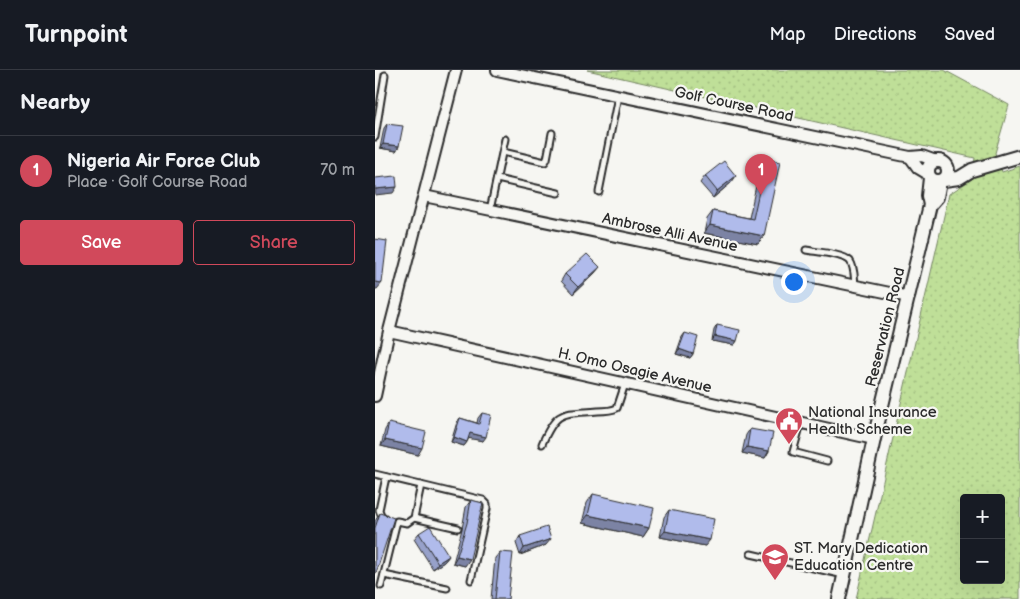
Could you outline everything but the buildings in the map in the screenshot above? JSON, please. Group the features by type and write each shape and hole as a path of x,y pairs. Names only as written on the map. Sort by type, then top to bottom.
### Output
{"street":[{"path":"375,396 389,331 456,70"},
{"name":"Golf Course Road","path":"497,70 910,157 922,156 941,163"},
{"path":"910,157 918,168 936,178 959,178 972,170 1020,156"},
{"path":"936,178 947,177 948,170 941,163"},
{"path":"936,178 929,167 941,163 961,165 972,170"},
{"name":"Reservation Road","path":"839,599 874,439 930,206 937,197 936,178"},
{"name":"Ambrose Alli Avenue","path":"424,196 909,297"},
{"name":"H. Omo Osagie Avenue","path":"389,331 874,439"}],"lane":[{"path":"375,137 385,75"},
{"path":"599,192 618,96"},
{"path":"503,152 545,162 552,133"},
{"path":"490,210 505,139"},
{"path":"497,179 558,193"},
{"path":"806,250 843,257 849,260 854,273 855,285"},
{"path":"543,444 551,424 561,416 571,412 617,408 625,383"},
{"path":"801,422 793,452 827,462"},
{"path":"375,474 483,500 487,504 471,580"},
{"path":"385,477 379,510 384,518 397,521 407,523 414,518 421,485"},
{"path":"414,518 458,528"},
{"path":"381,586 397,521"},
{"path":"751,554 844,575"},
{"path":"384,575 447,588"}],"green space":[{"path":"587,70 944,70 1009,105 995,153 1002,172 1020,166 1020,599 856,599 949,194 972,179 975,158"}],"place":[{"name":"Nigeria Air Force Club","path":"761,195"},
{"name":"National Insurance Health Scheme","path":"789,445"},
{"name":"ST. Mary Dedication Education Centre","path":"775,581"}]}
